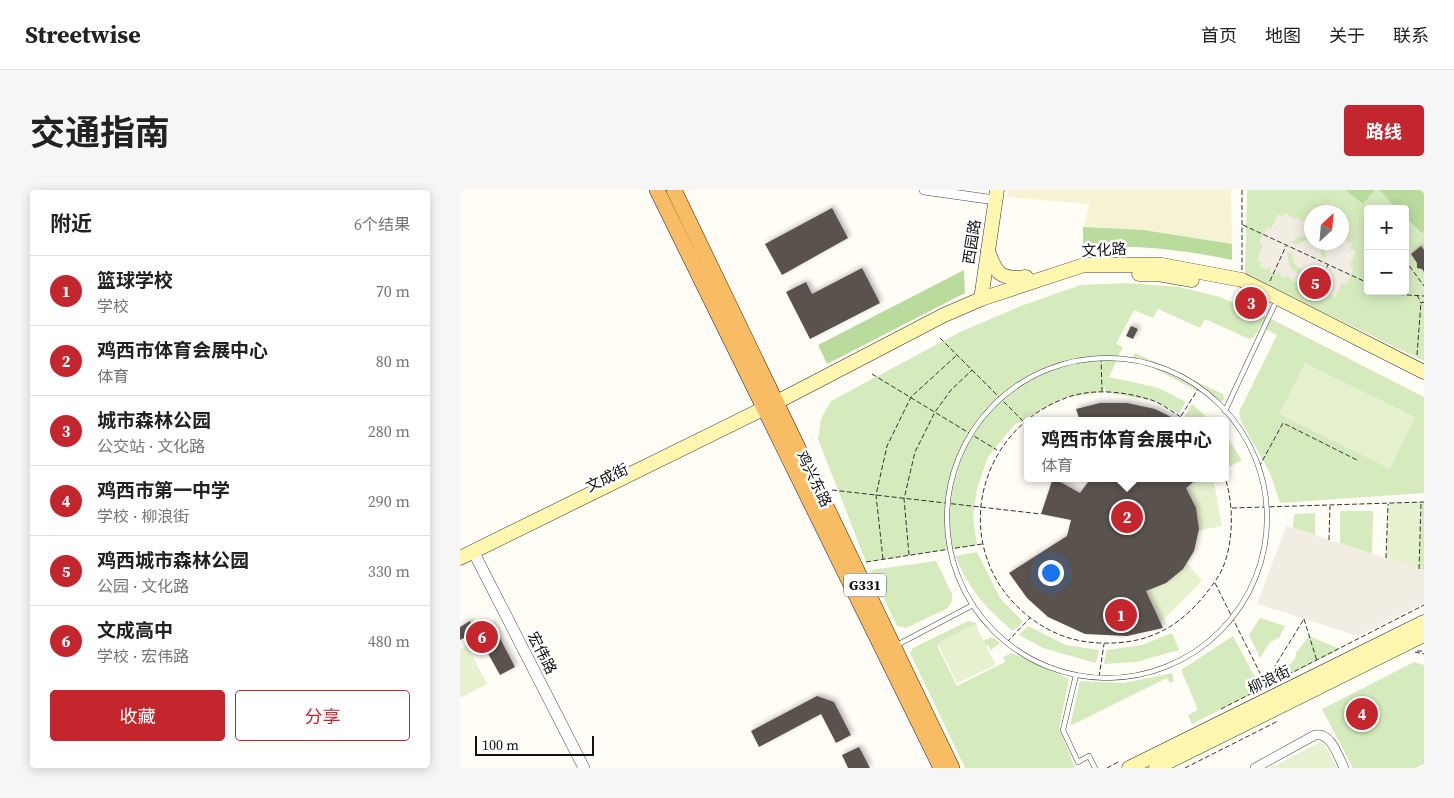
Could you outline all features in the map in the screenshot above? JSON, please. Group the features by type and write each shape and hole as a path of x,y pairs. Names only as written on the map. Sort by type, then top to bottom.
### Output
{"highway":[{"name":"鸡兴东路","path":"658,190 894,646 952,768"},
{"name":"鸡兴东路","path":"674,190 772,409 940,768"}],"main road":[{"name":"西园路","path":"982,303 987,248 996,195"},
{"path":"987,248 995,270 1009,279 1046,276"},
{"name":"文化路","path":"982,303 1046,276 1084,265 1162,265 1242,280 1420,366"},
{"name":"文化路","path":"772,409 944,316 1050,282 1086,274 1158,274 1242,289 1424,380"},
{"name":"文成街","path":"460,568 475,555 772,409"},
{"name":"文成街","path":"460,558 475,555"},
{"name":"柳浪街","path":"1127,763 1270,691 1424,622"},
{"name":"柳浪街","path":"1156,768 1424,635"}],"street":[{"path":"924,190 996,195"},
{"name":"宏伟路","path":"475,555 584,768"},
{"path":"1255,768 1321,734 1328,737 1344,768"}],"lane":[{"path":"1225,411 1274,306"},
{"path":"1101,357 1151,363 1200,386 1225,411 1240,427 1264,478 1268,534 1253,588 1221,633 1174,665 1120,679 1076,676 1023,656 984,622 958,579 946,530 950,480 969,433 999,398 1046,368 1101,357"},
{"path":"894,646 973,604"},
{"path":"1076,676 1064,730 1078,762 1089,756 1094,768"}],"path":[{"path":"1242,190 1242,280"},
{"path":"1243,225 1364,281"},
{"path":"1267,286 1286,245"},
{"path":"1308,306 1328,265"},
{"path":"1409,265 1424,286"},
{"path":"1409,294 1424,296"},
{"path":"1417,294 1421,303 1420,366"},
{"path":"940,338 1024,422 998,450 982,490 979,530 990,569 1012,603 1044,628 1082,642 1122,644 1161,632 1194,610 1218,577 1231,539 1231,495 1226,482"},
{"path":"883,559 876,496 887,446 911,397 957,355"},
{"path":"1101,357 1102,392"},
{"path":"909,555 904,499 915,452 935,412 951,390 972,370"},
{"path":"872,374 998,450"},
{"path":"1032,417 1064,398 1102,392 1150,399 1181,417 1200,386"},
{"path":"1259,467 1283,423 1359,461"},
{"path":"831,490 1041,514"},
{"path":"1419,569 1421,502"},
{"path":"1231,508 1424,502"},
{"path":"1386,558 1388,503"},
{"path":"1329,540 1330,506"},
{"path":"866,562 983,544"},
{"path":"1214,583 1270,691"},
{"path":"1217,712 1270,691 1317,661 1424,605"},
{"path":"1007,642 1030,618"},
{"path":"1265,682 1304,619 1317,661"},
{"path":"1099,677 1104,643"},
{"path":"1415,652 1424,651"},
{"path":"1107,768 1127,763"}],"shaded area":[{"path":"1008,190 1231,190 1232,244 1146,230 1083,227 1090,204 1007,197"},
{"path":"1285,213 1295,220 1296,218 1304,221 1304,237 1298,237 1291,242 1296,245 1304,241 1304,250 1320,250 1322,257 1326,258 1324,250 1349,250 1349,242 1352,244 1350,249 1356,252 1349,266 1354,268 1346,284 1342,282 1335,297 1330,294 1328,298 1318,291 1317,293 1311,291 1312,288 1309,287 1307,289 1300,282 1298,284 1287,276 1285,278 1280,276 1281,274 1278,272 1276,274 1270,272 1271,269 1268,267 1267,270 1260,266 1261,262 1257,260 1263,246 1259,243 1267,227 1271,229 1278,214 1283,217","holes":["1287,252 1292,254 1294,263 1300,269 1307,271 1318,266 1322,269 1310,276 1301,275 1293,271 1289,264"]},
{"path":"1286,526 1424,570 1424,603 1358,636 1257,604"}],"green space":[{"path":"1247,190 1345,190 1363,204 1375,190 1379,190 1393,205 1364,205 1364,295 1409,295 1409,221 1421,234 1424,231 1424,361 1245,274"},
{"path":"1345,190 1375,190 1363,204"},
{"path":"1379,190 1424,190 1424,231 1422,234 1409,221 1409,205 1393,205"},
{"path":"1083,227 1144,230 1232,244 1232,260 1158,249 1083,247"},
{"path":"964,270 965,293 827,364 818,345"},
{"path":"1127,283 1179,287 1220,297 1273,320 1424,397 1424,493 1280,503 1270,473 1241,421 1239,412 1277,335 1260,327 1254,337 1249,339 1205,319 1200,328 1158,309 1153,318 1134,310 1116,344 1123,347 1109,377 1159,388 1186,402 1179,413 1155,401 1105,392 1105,387 1102,392 1063,398 1029,417 1024,417 1024,419 1014,425 988,457 977,489 973,517 977,545 866,562 818,439 821,419 831,401 960,332 1023,305 1081,285"},
{"path":"1135,353 1223,394 1224,400 1219,402 1149,366 1131,362"},
{"path":"1305,363 1415,417 1390,469 1279,414"},
{"path":"1192,404 1207,417 1186,417"},
{"path":"1229,440 1242,460 1229,467"},
{"path":"1186,482 1214,482 1222,526 1201,530 1182,528 1181,499"},
{"path":"1421,502 1424,502 1424,570 1419,569"},
{"path":"1421,502 1419,569 1386,558 1388,503"},
{"path":"1340,511 1373,511 1372,554 1340,543"},
{"path":"1315,513 1315,535 1293,528 1294,514"},
{"path":"977,552 1000,598 1023,622 1013,631 979,598 955,556"},
{"path":"1172,556 1188,564 1202,581 1157,626 1142,587"},
{"path":"936,561 952,594 952,601 948,608 906,628 897,626 870,570"},
{"path":"1260,618 1285,626 1279,638 1270,642 1260,658 1249,635"},
{"path":"968,621 976,623 978,631 969,630 937,646 957,686 1005,662 1003,657 1012,653 1069,679 1059,728 1075,768 965,768 910,653 913,648"},
{"path":"975,624 996,665 957,683 937,643"},
{"path":"1028,626 1066,645 1099,650 1096,663 1043,648 1019,635"},
{"path":"1172,633 1179,650 1136,662 1104,664 1106,650 1142,645"},
{"path":"1233,636 1261,689 1192,724 1188,715 1198,710 1181,670"},
{"path":"1309,636 1340,649 1272,683 1295,659 1296,653"},
{"path":"991,637 1000,643 991,650 988,645 981,649 978,644"},
{"path":"467,645 487,684 460,698 460,649"},
{"path":"1414,662 1424,665 1424,764 1415,768 1353,768 1322,709"},
{"path":"1172,673 1174,681 1170,683 1167,678 1070,726 1080,681 1124,683"},
{"path":"1322,741 1337,768 1270,768"}],"building":[{"path":"832,208 848,238 782,275 765,244"},
{"path":"1421,246 1424,250 1424,272 1422,269 1417,268 1417,263 1411,254"},
{"path":"862,268 880,303 810,339 786,292 806,282 812,294"},
{"path":"1131,326 1138,329 1133,339 1126,336"},
{"path":"1100,403 1127,403 1155,409 1171,417 1079,417 1076,409"},
{"path":"1052,482 1060,482 1080,493 1088,482 1193,482 1186,488 1196,508 1199,529 1194,551 1183,569 1166,583 1146,591 1163,628 1127,636 1085,634 1048,617 1027,598 1009,573 1067,536 1071,520 1041,514"},
{"path":"470,621 475,632 460,640 460,627"},
{"path":"492,623 515,667 500,675 476,632"},
{"path":"817,696 834,702 851,735 836,743 821,714 759,747 751,731"},
{"path":"859,747 870,768 848,768 842,755"}],"place":[{"name":"鸡西城市森林公园","path":"1315,283"},
{"name":"城市森林公园","path":"1251,303"},
{"name":"鸡西市体育会展中心","path":"1127,517"},
{"name":"篮球学校","path":"1121,615"},
{"name":"文成高中","path":"482,637"},
{"name":"鸡西市第一中学","path":"1362,714"}]}
